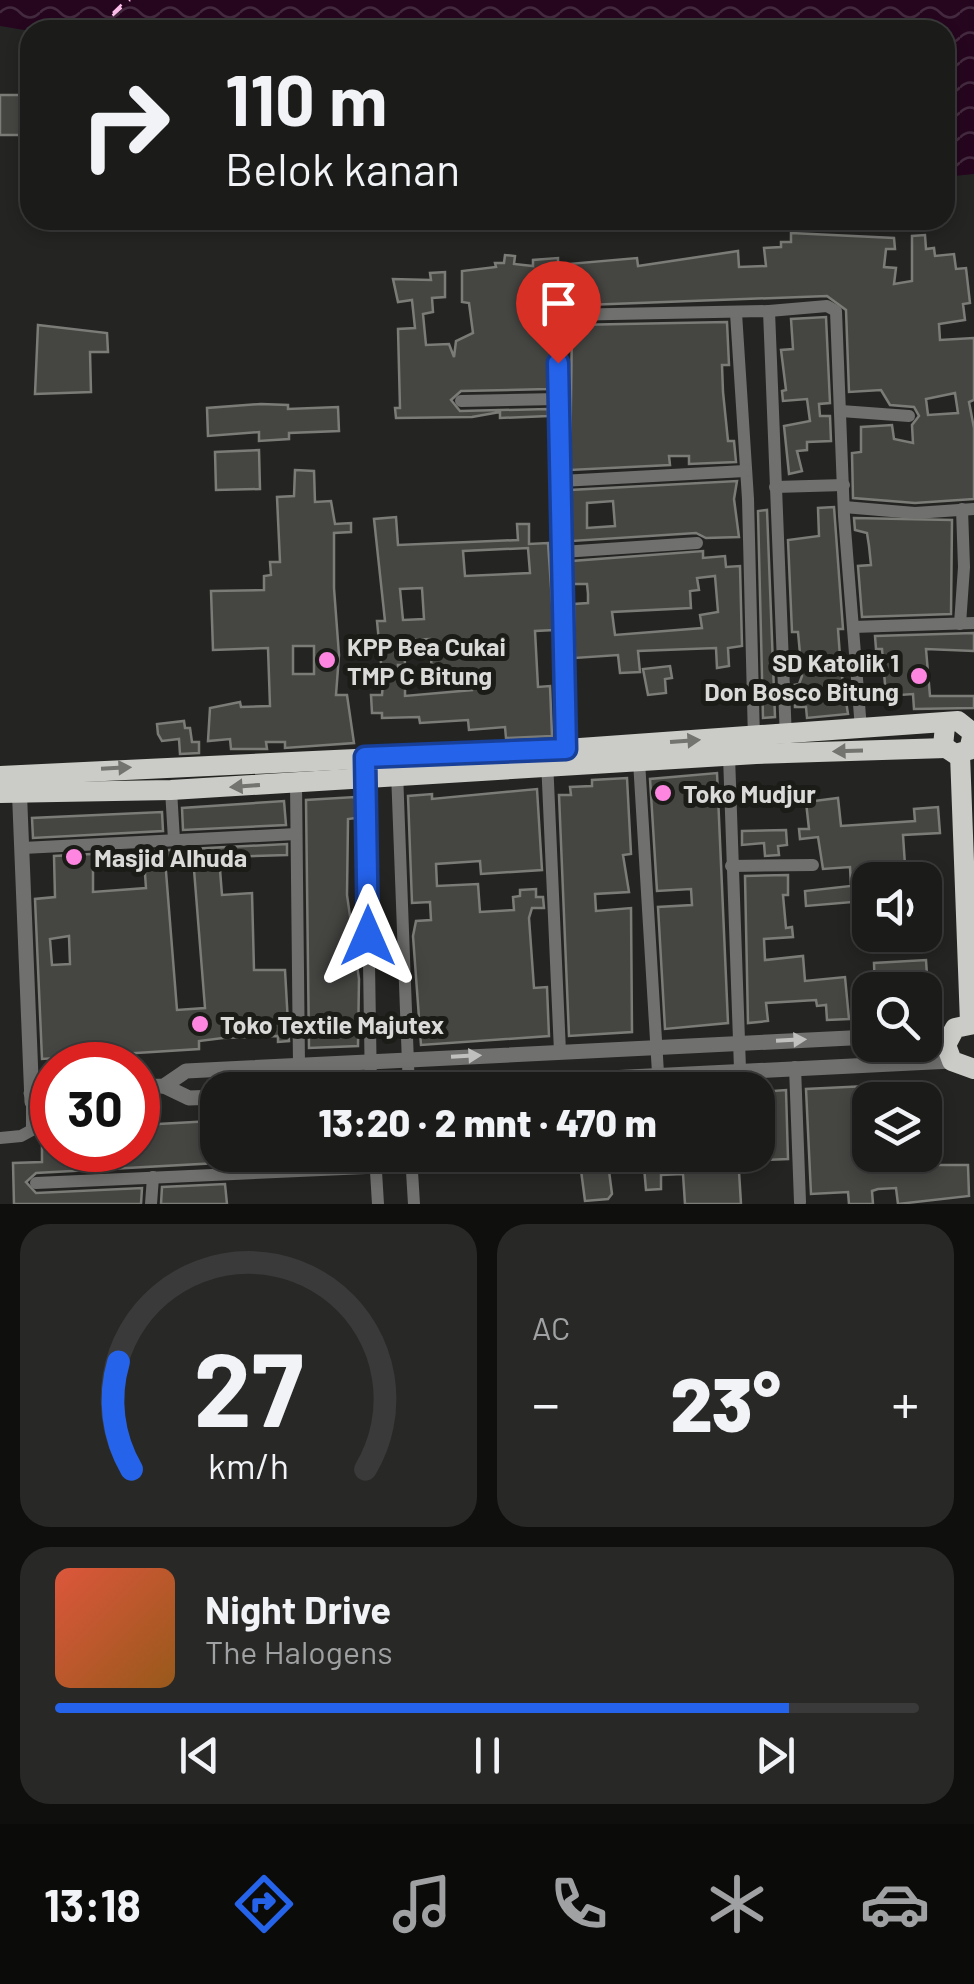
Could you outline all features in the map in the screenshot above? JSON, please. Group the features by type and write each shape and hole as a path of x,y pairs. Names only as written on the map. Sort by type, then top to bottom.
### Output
{"highway":[{"path":"787,744 861,729 945,726 941,740 966,741"},
{"path":"9,774 366,768 398,777 557,757 755,745 966,741"},
{"path":"966,741 972,1023 950,1034 946,1051 952,1061 974,1069"},
{"path":"10,794 296,782 366,768 394,755 639,762 729,756 755,745"}],"street":[{"path":"560,1052 557,757 562,552 558,399 562,314 834,308 861,729"},
{"path":"769,311 787,744"},
{"path":"736,312 748,499 755,745"},
{"path":"461,401 558,399"},
{"path":"841,411 909,416"},
{"path":"561,481 745,472"},
{"path":"748,499 844,485"},
{"path":"844,507 915,513 968,509 964,567 967,624 853,627"},
{"path":"562,552 697,543"},
{"path":"394,755 408,1072"},
{"path":"729,756 740,1070"},
{"path":"639,762 658,1072"},
{"path":"366,768 370,1072"},
{"path":"9,774 23,848 30,1042"},
{"path":"296,782 299,1065"},
{"path":"171,790 174,840"},
{"path":"23,848 296,834"},
{"path":"731,866 813,864"},
{"path":"942,1034 950,1034"},
{"path":"164,1086 186,1071 852,1038"},
{"path":"685,1072 952,1061"},
{"path":"795,1067 800,1202"},
{"path":"160,1086 189,1098 200,1098"},
{"path":"0,1138 30,1131"},
{"path":"36,1183 232,1172"},
{"path":"377,1172 378,1204"},
{"path":"412,1172 414,1204"},
{"path":"151,1204 153,1178"}],"water":[{"path":"0,0 974,0 974,174 955,176 955,20 20,20 20,29 0,26"}],"building":[{"path":"0,95 20,95 20,135 0,135"},
{"path":"791,233 894,238 895,249 886,249 884,267 896,268 894,284 912,281 912,236 925,235 926,249 934,248 935,256 954,254 956,269 966,268 970,303 963,304 965,320 939,324 940,340 974,338 974,400 969,402 974,428 974,499 915,503 853,498 852,453 861,452 861,427 892,425 894,439 913,443 912,425 919,416 914,407 890,405 881,390 849,392 846,310 827,296 559,306 553,314 549,389 461,391 451,400 460,411 548,409 548,416 500,418 500,412 472,417 396,418 395,408 400,408 398,329 415,328 412,300 398,302 393,279 431,280 430,273 445,272 445,297 432,298 433,312 423,314 426,345 449,344 454,357 456,341 473,333 469,303 462,302 462,271 496,267 495,263 504,263 505,255 515,256 514,264 533,266 533,260 558,258 558,265 637,258 638,266 738,251 739,267 766,266 764,248 791,242","holes":["955,393 958,413 928,415 926,399"]},
{"path":"826,317 830,403 819,404 820,416 830,416 831,441 807,442 807,450 797,451 802,471 789,474 784,426 810,421 807,399 783,401 782,391 786,390 781,350 793,349 791,319"},
{"path":"727,322 729,365 722,365 723,392 728,441 734,441 736,462 689,464 689,456 669,456 670,465 570,470 572,325"},
{"path":"38,325 107,333 108,352 90,352 91,392 35,394"},
{"path":"288,405 288,409 338,407 339,431 289,433 289,439 259,441 259,432 208,436 207,408"},
{"path":"259,450 260,489 216,490 215,452"},
{"path":"295,470 314,471 315,502 331,501 335,524 351,523 351,532 334,533 334,588 339,655 336,695 347,695 354,743 285,748 285,742 266,742 267,749 231,749 230,739 208,741 210,708 240,702 241,707 270,706 268,648 213,650 211,591 264,590 264,576 271,575 270,562 280,562 277,497 294,496","holes":["293,646 314,646 314,674 293,674"]},
{"path":"737,481 734,499 739,537 706,538 696,533 572,541 570,490","holes":["613,501 615,526 587,528 587,503"]},
{"path":"834,507 843,629 838,629 848,714 807,718 806,707 795,707 794,685 799,684 802,676 798,632 792,632 788,540 819,536 818,508"},
{"path":"767,510 775,717 763,718 758,511"},
{"path":"396,517 398,545 518,540 517,524 529,524 529,544 548,543 554,630 535,631 538,687 550,686 552,736 506,738 505,727 469,730 468,720 420,723 419,717 382,718 382,713 372,713 371,695 382,695 383,684 377,621 385,621 374,519","holes":["528,548 530,573 465,576 463,551","422,588 424,619 403,620 400,589","430,639 432,675 472,673 472,690 405,696 398,665 405,665 404,640"]},
{"path":"854,518 952,520 951,614 862,617 858,566 871,565 867,533 855,530"},
{"path":"703,551 703,558 725,556 726,567 740,566 742,646 728,648 729,666 717,668 716,648 638,651 640,672 620,673 618,655 575,658 574,604 588,603 588,594 587,584 573,584 572,561","holes":["715,576 718,612 700,615 702,628 615,635 612,612 691,608 690,591 699,590 697,578"]},
{"path":"974,633 974,651 926,649 930,696 974,696 974,708 914,709 913,694 886,696 882,649 876,649 875,636"},
{"path":"670,666 672,678 665,679 666,693 648,695 643,669"},
{"path":"184,721 185,728 190,728 192,742 199,742 199,753 180,754 179,739 162,741 158,734 157,724"},
{"path":"717,773 728,1023 665,1029 658,907 692,905 691,889 657,891 650,779"},
{"path":"627,778 631,854 623,855 629,892 595,894 596,911 631,908 632,1032 569,1036 559,795 571,795 570,787 592,786 592,780"},
{"path":"537,789 542,870 481,874 480,861 436,864 437,886 478,884 480,912 514,910 513,897 520,896 520,890 536,889 536,897 543,897 544,908 532,908 529,918 534,988 547,987 549,1036 421,1045 413,936 416,921 431,920 430,902 412,903 408,796 432,794 432,799"},
{"path":"355,797 356,818 348,819 347,895 359,979 358,1046 309,1048 306,800"},
{"path":"838,798 841,826 915,821 914,809 938,807 940,833 903,835 905,862 852,862 852,902 806,906 805,891 851,886 850,867 823,869 818,837 800,839 799,829 809,829 806,802"},
{"path":"284,801 286,825 183,830 182,808"},
{"path":"162,812 163,831 33,838 32,818"},
{"path":"786,830 787,845 778,846 779,855 765,856 764,843 742,845 742,831"},
{"path":"287,844 287,855 219,857 222,895 252,893 254,970 285,970 289,1041 278,1042 278,1036 223,1038 199,1041 199,1049 160,1051 160,1042 41,1042 35,899 55,897 54,856","holes":["193,857 205,1008 177,1010 165,859","144,860 146,888 93,892 93,863","69,936 70,964 52,965 50,939"]},
{"path":"788,875 788,895 783,895 786,928 792,927 793,937 764,939 765,960 803,956 805,981 845,977 849,1019 827,1020 826,1005 817,1006 816,1000 766,1003 768,1021 748,1023 745,876"},
{"path":"926,960 927,972 874,972 874,963"},
{"path":"852,1087 852,1172 942,1172 942,1165 968,1165 969,1196 898,1204 896,1188 878,1189 872,1191 873,1204 849,1204 848,1192 811,1194 806,1089"},
{"path":"786,1090 788,1159 775,1160 775,1091"},
{"path":"200,1122 200,1164 160,1166 160,1124"},
{"path":"30,1162 30,1172 54,1172 36,1173 26,1182 36,1193 142,1188 141,1204 14,1204 13,1163"},
{"path":"581,1172 609,1172 612,1194 608,1199 585,1201"},
{"path":"644,1172 739,1172 741,1204 685,1204 683,1174 661,1175 661,1189 646,1190"},
{"path":"225,1184 227,1204 161,1204 162,1187"}],"ferry route":[{"path":"113,13 126,0"},
{"path":"107,20 130,0"}],"place":[{"name":"KPP Bea Cukai TMP C Bitung","path":"327,660"},
{"name":"SD Katolik 1 Don Bosco Bitung","path":"919,676"},
{"name":"Toko Mudjur","path":"663,793"},
{"name":"Masjid Alhuda","path":"74,857"},
{"name":"Toko Textile Majutex","path":"200,1024"}],"route":[{"path":"368,936 365,757 566,749 558,363"}]}
